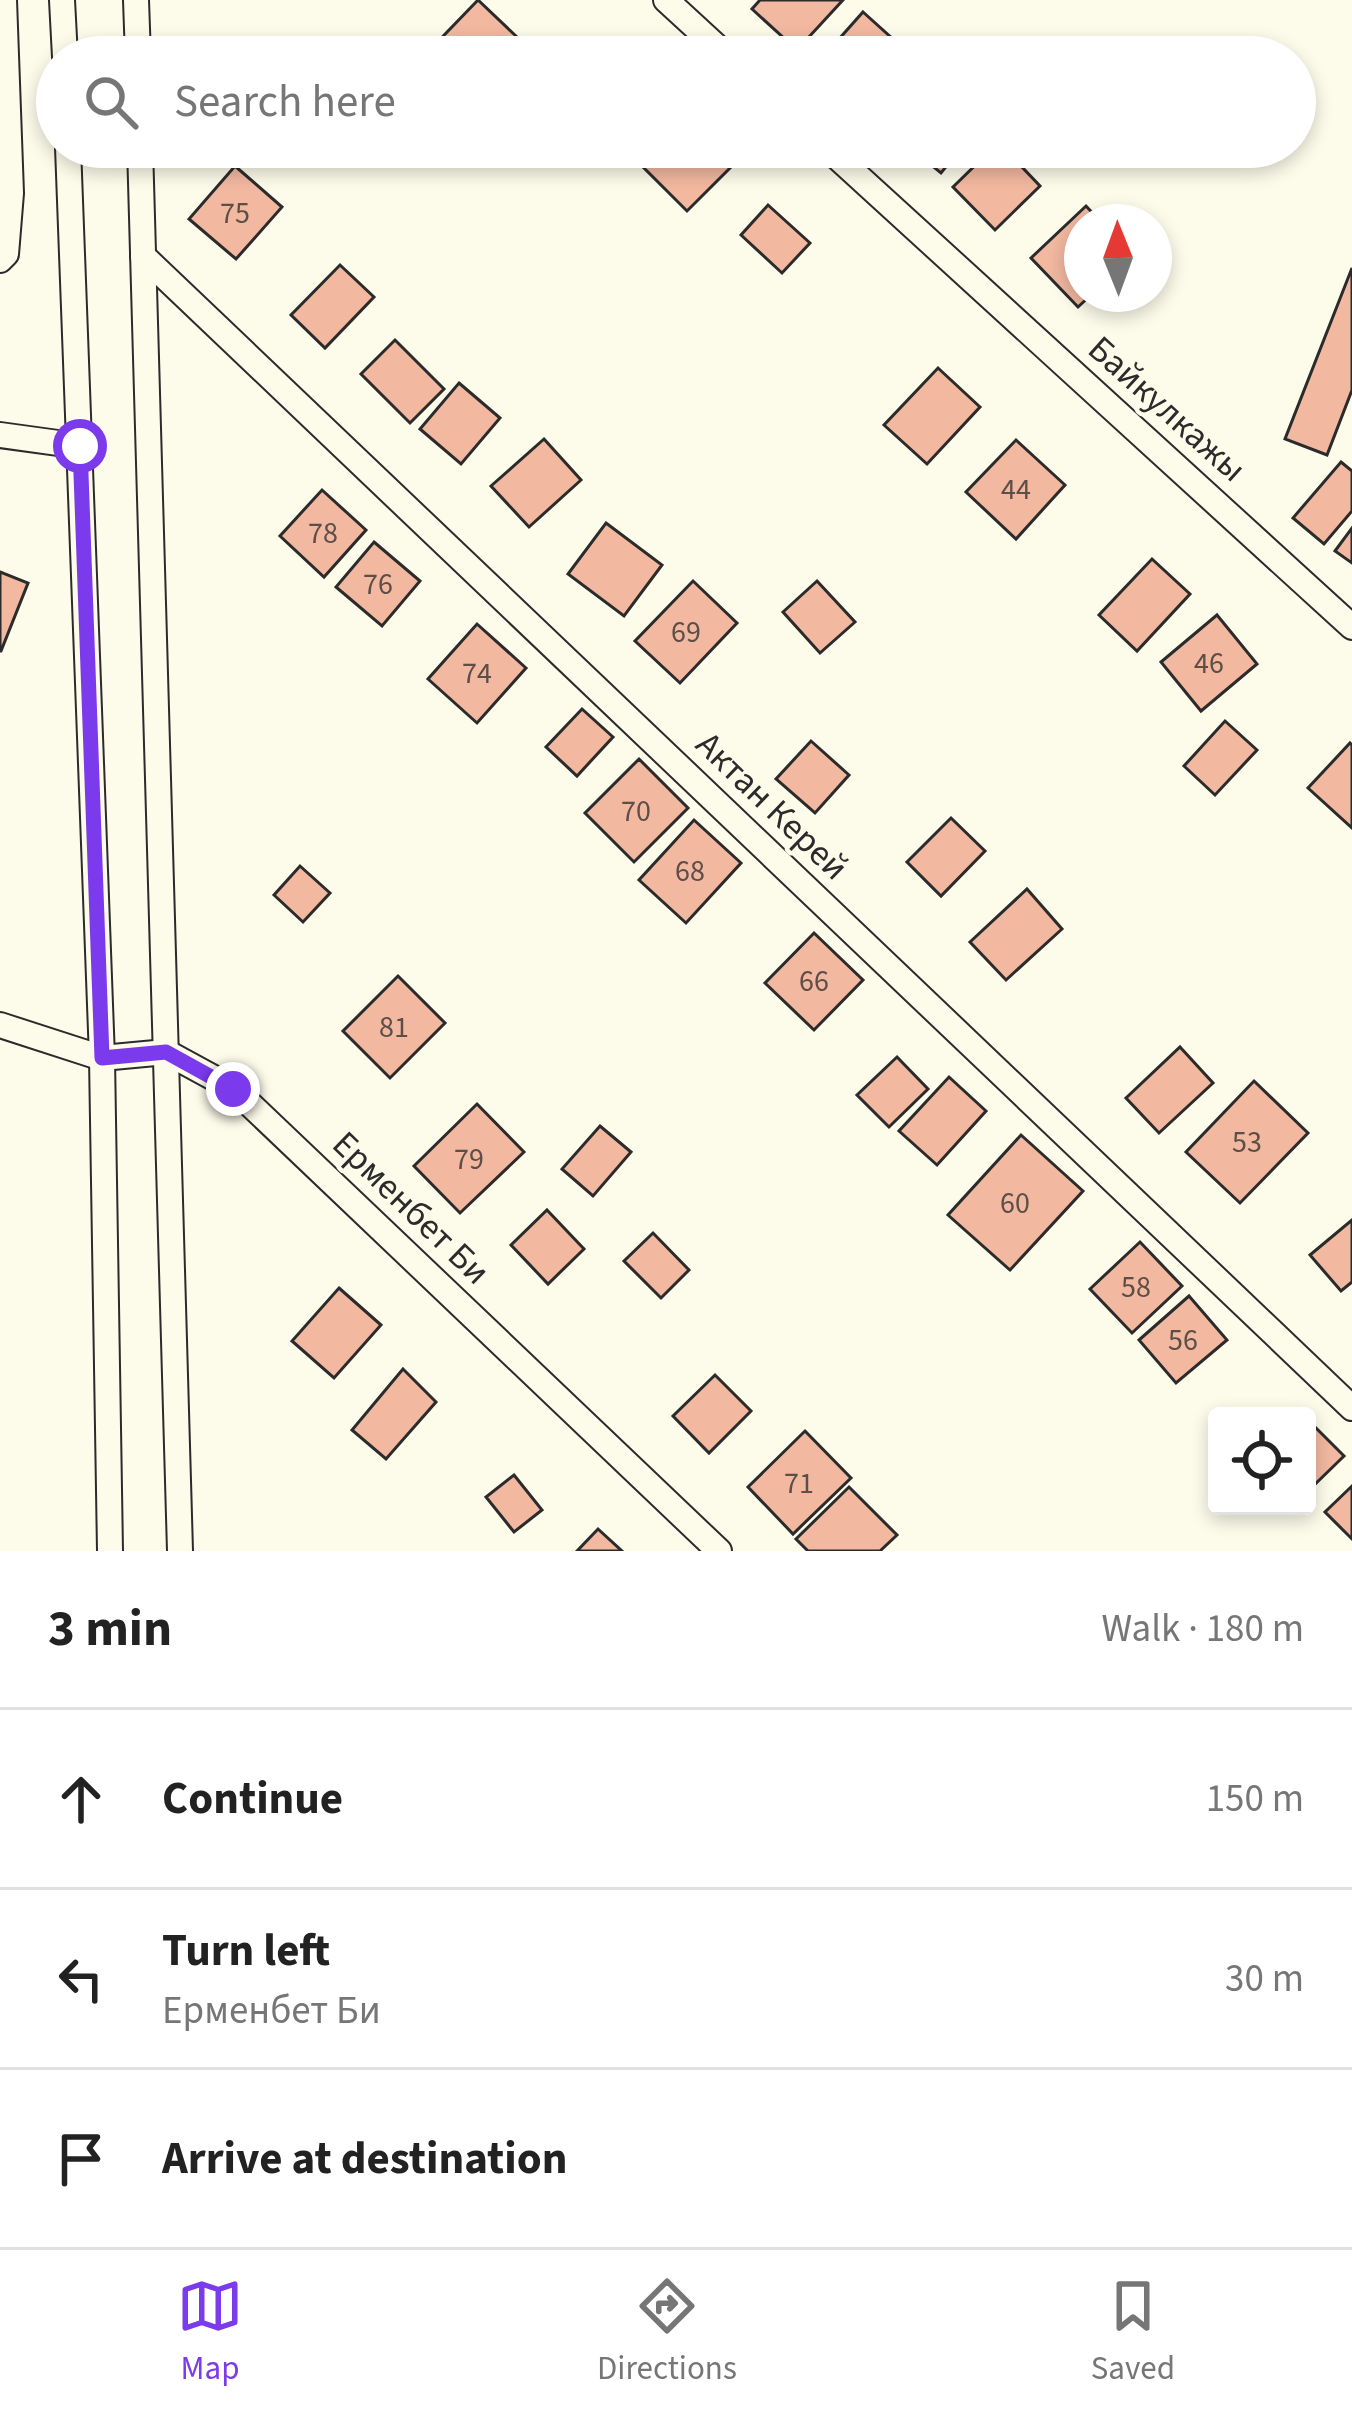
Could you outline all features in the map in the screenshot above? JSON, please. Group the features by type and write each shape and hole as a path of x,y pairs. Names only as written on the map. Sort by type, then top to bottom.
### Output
{"street":[{"path":"0,260 6,254 11,194 4,0"},
{"path":"62,0 63,36"},
{"path":"136,0 137,36"},
{"path":"666,0 705,36"},
{"path":"69,168 102,1058 110,1551"},
{"path":"141,168 180,1551"},
{"name":"Байкулкажы","path":"849,168 1352,627"},
{"name":"Актан Керей","path":"143,256 1352,1408"},
{"path":"0,435 80,446"},
{"path":"0,1025 102,1058 166,1052"},
{"name":"Ерменбет Би","path":"166,1052 233,1089 719,1551"}],"building":[{"path":"478,0 516,36 443,36"},
{"path":"760,0 843,0 810,36 782,36 752,9"},
{"path":"863,12 890,36 842,36"},
{"path":"233,168 282,207 236,259 189,219"},
{"path":"644,168 730,168 687,211"},
{"path":"972,168 1023,168 1040,186 995,230 953,187"},
{"path":"768,205 810,243 782,273 741,235"},
{"path":"1064,227 1064,292 1031,258"},
{"path":"340,265 374,297 325,348 291,315"},
{"path":"1352,268 1352,390 1327,455 1285,439"},
{"path":"395,340 444,389 410,423 361,374"},
{"path":"938,368 980,407 927,464 884,425"},
{"path":"459,383 500,418 461,464 420,429"},
{"path":"544,439 581,480 529,527 491,486"},
{"path":"1016,440 1065,485 1016,539 966,492"},
{"path":"1341,462 1352,471 1352,511 1324,544 1293,518"},
{"path":"322,490 366,530 324,577 280,536"},
{"path":"606,523 662,565 624,616 568,574"},
{"path":"1352,528 1352,563 1335,551"},
{"path":"374,542 420,581 382,626 336,587"},
{"path":"1152,559 1190,594 1137,651 1099,615"},
{"path":"0,572 28,583 1,651 0,651"},
{"path":"693,581 737,623 680,683 635,641"},
{"path":"817,581 855,622 820,653 783,612"},
{"path":"1217,615 1257,664 1201,711 1161,662"},
{"path":"477,624 526,668 477,723 428,679"},
{"path":"582,709 613,737 577,776 546,747"},
{"path":"1225,721 1257,750 1215,795 1184,766"},
{"path":"811,741 849,775 815,813 776,779"},
{"path":"1352,745 1352,828 1308,788"},
{"path":"639,759 688,808 634,862 585,813"},
{"path":"951,818 985,851 941,896 907,862"},
{"path":"694,820 741,863 686,923 639,880"},
{"path":"300,866 330,893 303,922 274,895"},
{"path":"1027,889 1062,929 1006,980 970,942"},
{"path":"814,933 863,980 814,1030 765,983"},
{"path":"398,976 445,1023 390,1078 343,1031"},
{"path":"1180,1047 1213,1083 1159,1133 1126,1098"},
{"path":"897,1057 928,1089 889,1127 857,1095"},
{"path":"949,1077 986,1111 937,1165 899,1131"},
{"path":"1254,1081 1308,1133 1240,1203 1186,1152"},
{"path":"477,1104 524,1152 460,1213 414,1166"},
{"path":"600,1126 631,1152 593,1196 562,1169"},
{"path":"1021,1135 1083,1191 1010,1270 948,1215"},
{"path":"547,1210 584,1249 548,1284 511,1245"},
{"path":"1352,1220 1352,1282 1341,1291 1310,1255"},
{"path":"653,1233 689,1270 661,1298 624,1261"},
{"path":"1140,1242 1182,1286 1132,1333 1090,1289"},
{"path":"339,1288 381,1325 334,1378 292,1341"},
{"path":"1189,1296 1227,1340 1176,1383 1139,1340"},
{"path":"403,1369 436,1402 386,1459 352,1430"},
{"path":"715,1375 751,1411 709,1453 673,1416"},
{"path":"1316,1428 1344,1456 1316,1483"},
{"path":"805,1431 851,1478 793,1534 748,1487"},
{"path":"514,1475 542,1510 514,1532 486,1497"},
{"path":"1352,1486 1352,1539 1325,1512"},
{"path":"849,1487 897,1535 880,1551 808,1551 796,1539"},
{"path":"598,1529 622,1551 577,1551"}],"route":[{"path":"80,446 102,1058 166,1052 233,1089"}]}
